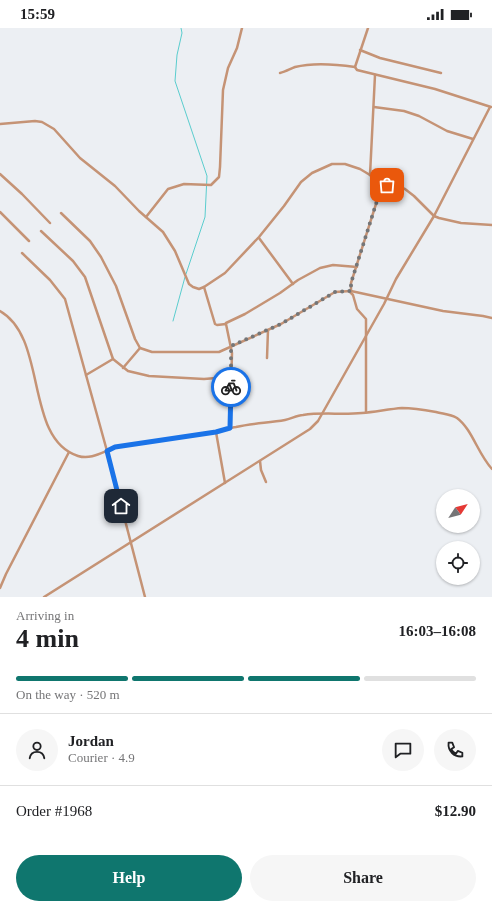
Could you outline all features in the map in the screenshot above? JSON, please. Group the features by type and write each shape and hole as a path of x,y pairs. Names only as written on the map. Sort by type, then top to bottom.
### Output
{"street":[{"path":"146,217 168,189 184,184 211,185 218,177 221,154 223,90 228,68 237,48 242,28"},
{"path":"355,67 368,28"},
{"path":"360,50 391,62 441,73"},
{"path":"44,597 310,429 323,413 396,279 434,216 491,107 435,89 357,70 355,67 317,64 294,67 280,73"},
{"path":"370,175 375,75"},
{"path":"374,106 404,111 419,116 447,131 473,139"},
{"path":"0,124 35,121 42,122 51,127 80,158 121,191 163,232 170,242 189,284 199,289 225,273 258,238 301,182 312,173 332,164 345,164 360,169 382,185 396,186 405,189 434,216 451,222 492,225"},
{"path":"0,174 50,223"},
{"path":"366,412 366,319 357,309 353,295 350,291 351,283 382,185"},
{"path":"0,212 29,241"},
{"path":"60,213 90,241 102,257 116,286 132,333 140,348 152,352 219,352 268,330 335,292 350,291 443,311 492,318"},
{"path":"41,231 72,261 85,277 113,359 123,368 134,373 182,379 216,378 231,374"},
{"path":"258,238 292,284"},
{"path":"22,253 50,280 65,298 145,597"},
{"path":"204,287 215,324 217,325 225,324 245,314 292,284 326,266 343,265 357,268"},
{"path":"0,311 9,319 20,333 26,346 53,438 60,446 79,456 87,457 115,447 286,420 301,415 366,412 403,408 449,415 456,418 464,424 481,456 492,469"},
{"path":"225,324 231,346 230,428"},
{"path":"267,358 268,330"},
{"path":"123,368 140,348"},
{"path":"86,375 113,359"},
{"path":"216,432 225,483"},
{"path":"0,588 69,452"},
{"path":"260,460 261,470 266,482"}],"waterway":[{"path":"181,28 182,33 177,55 175,81 207,176 205,217 186,274"},
{"path":"173,321 185,277"}],"way so far":[{"path":"231,387 231,346 281,324 335,292 351,291 351,283 382,185 387,185"}],"route":[{"path":"121,506 107,451 115,447 216,432 230,428 231,387"}]}
